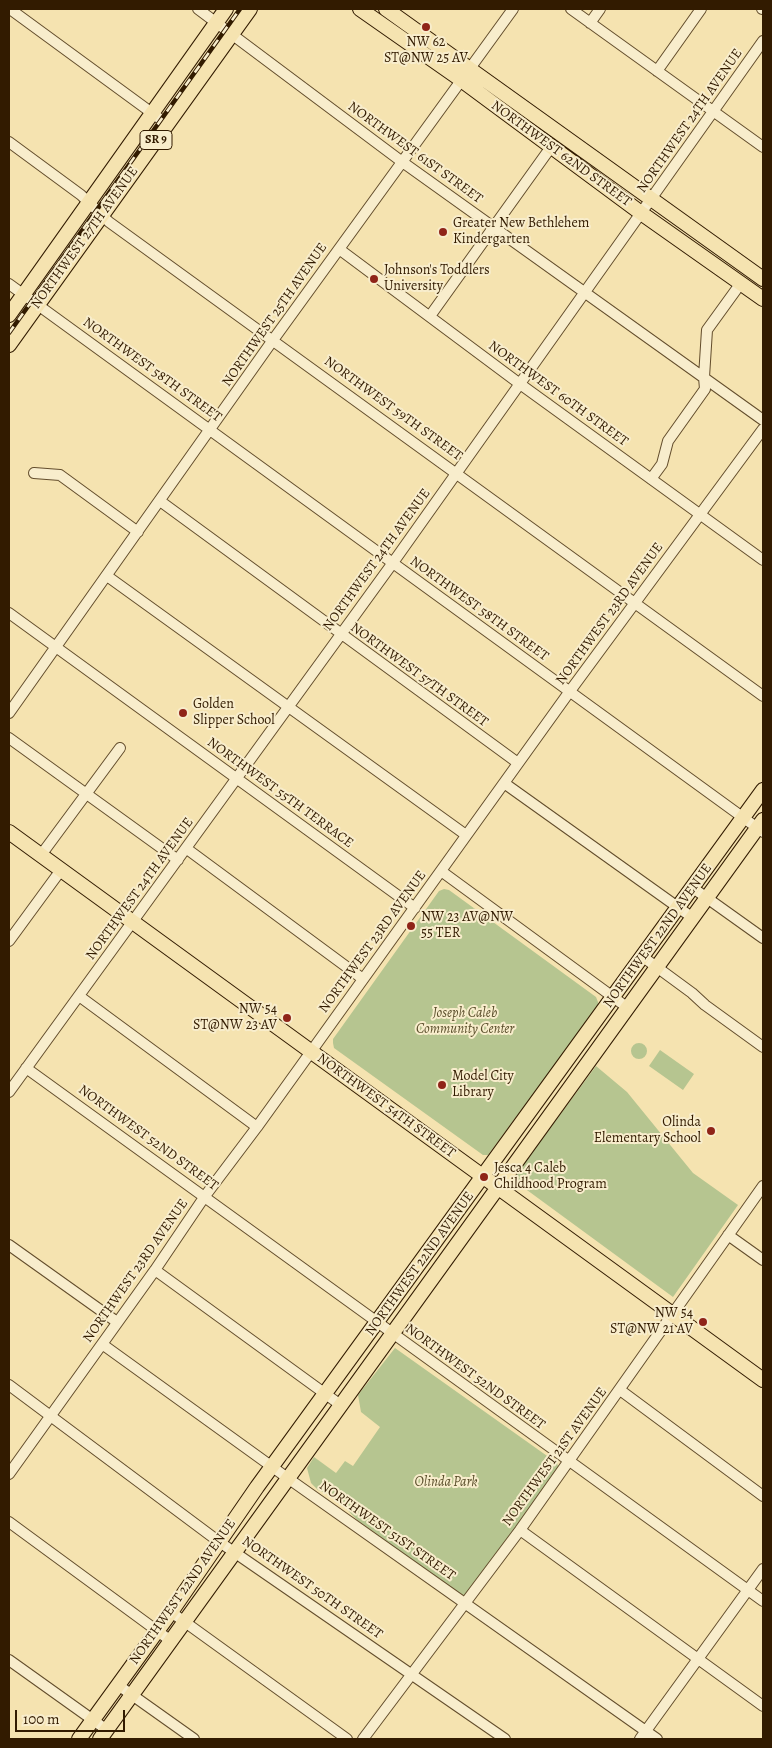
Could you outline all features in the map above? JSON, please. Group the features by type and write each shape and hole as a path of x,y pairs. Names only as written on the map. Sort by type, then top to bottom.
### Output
{"main road":[{"name":"NORTHWEST 27TH AVENUE","path":"9,315 226,9"},
{"name":"NORTHWEST 27TH AVENUE","path":"9,345 250,9"},
{"name":"NORTHWEST 62ND STREET","path":"360,9 460,79 641,213 763,298"},
{"name":"NORTHWEST 62ND STREET","path":"386,9 469,67 650,200 763,279"},
{"name":"NORTHWEST 22ND AVENUE","path":"79,1739 171,1612 218,1541 763,790"},
{"name":"NORTHWEST 22ND AVENUE","path":"103,1735 394,1335 498,1186 761,827"},
{"name":"NORTHWEST 54TH STREET","path":"9,832 763,1380"}],"street":[{"path":"10,9 168,124"},
{"name":"NORTHWEST 61ST STREET","path":"198,9 401,161 763,420"},
{"name":"NORTHWEST 25TH AVENUE","path":"9,713 211,430 272,340 512,9"},
{"path":"571,9 763,147"},
{"path":"590,23 600,9"},
{"path":"657,71 701,9"},
{"name":"NORTHWEST 24TH AVENUE","path":"9,1092 392,564 763,41"},
{"name":"NORTHWEST 59TH STREET","path":"9,142 102,215 272,340 457,472 763,696"},
{"path":"430,316 551,147"},
{"name":"NORTHWEST 60TH STREET","path":"339,249 520,384 763,560"},
{"path":"651,479 662,464 668,442 705,389 707,330 741,283"},
{"name":"NORTHWEST 58TH STREET","path":"9,284 392,564 744,818 761,827"},
{"name":"NORTHWEST 23RD AVENUE","path":"9,1474 155,1270 205,1196 257,1127 504,782 763,430"},
{"path":"34,473 60,475 138,532"},
{"name":"NORTHWEST 57TH STREET","path":"160,501 518,764"},
{"path":"107,576 466,835"},
{"name":"NORTHWEST 55TH TERRACE","path":"9,613 415,908"},
{"path":"9,738 178,860"},
{"path":"41,855 120,748"},
{"path":"504,782 693,918"},
{"path":"186,849 363,979"},
{"path":"9,941 61,870"},
{"path":"441,871 628,1008"},
{"path":"693,888 763,938"},
{"path":"643,957 763,1047"},
{"path":"79,996 257,1127"},
{"name":"NORTHWEST 52ND STREET","path":"26,1068 763,1601"},
{"name":"NORTHWEST 21ST AVENUE","path":"363,1739 520,1530 763,1186"},
{"path":"728,1235 763,1260"},
{"path":"9,1245 117,1322"},
{"path":"155,1270 342,1406"},
{"name":"NORTHWEST 51ST STREET","path":"102,1344 464,1603 643,1735 657,1739"},
{"name":"NORTHWEST 50TH STREET","path":"9,1385 218,1541 505,1739"},
{"path":"620,1390 763,1496"},
{"path":"9,1522 171,1642"},
{"path":"520,1530 763,1706"},
{"path":"643,1735 763,1569"},
{"path":"171,1612 347,1739"},
{"path":"9,1660 93,1721 103,1735"},
{"path":"118,1685 194,1739"}],"green space":[{"name":"Joseph Caleb Community Center","path":"449,890 596,997 598,1002 598,1006 488,1155 483,1155 334,1048 333,1043 333,1039 439,891"},
{"path":"636,1043 642,1043 647,1048 645,1057 636,1059 631,1054 631,1048"},
{"path":"660,1050 694,1074 683,1090 649,1066"},
{"path":"596,1066 627,1092 693,1173 738,1205 673,1297 516,1182 517,1173"},
{"name":"Olinda Park","path":"395,1348 557,1463 559,1469 467,1595 463,1596 357,1520 335,1497 318,1490 311,1483 307,1468 314,1457 336,1473 345,1461 353,1466 380,1427 361,1412 358,1395"}],"railway":[{"path":"9,333 240,9"}],"place":[{"name":"NW 62 ST@NW 25 AV","path":"426,27"},
{"name":"Greater New Bethlehem Kindergarten","path":"443,232"},
{"name":"Johnson's Toddlers University","path":"374,279"},
{"name":"Golden Slipper School","path":"183,713"},
{"name":"NW 23 AV@NW 55 TER","path":"411,926"},
{"name":"NW 54 ST@NW 23 AV","path":"287,1018"},
{"name":"Model City Library","path":"442,1085"},
{"name":"Olinda Elementary School","path":"711,1131"},
{"name":"Jesca 4 Caleb Childhood Program","path":"484,1177"},
{"name":"NW 54 ST@NW 21 AV","path":"703,1322"}]}
